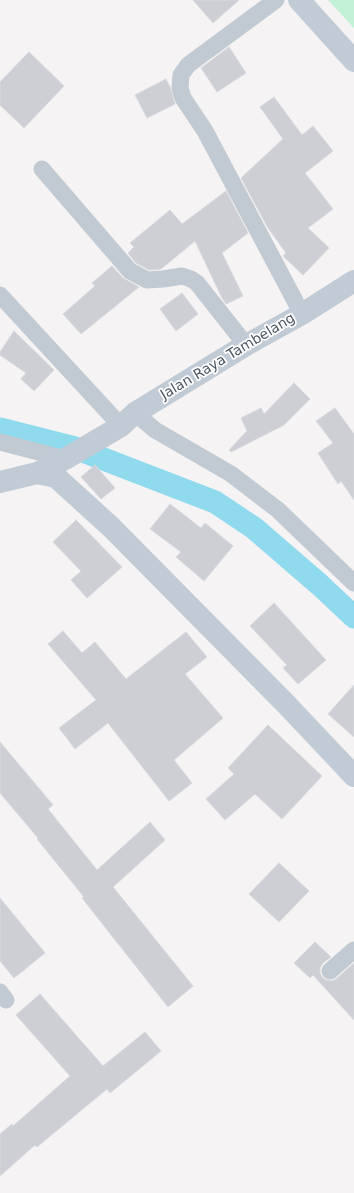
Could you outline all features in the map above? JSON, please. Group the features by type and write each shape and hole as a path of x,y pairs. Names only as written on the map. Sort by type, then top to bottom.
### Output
{"main road":[{"path":"299,0 354,61"},
{"name":"Jalan Raya Tambelang","path":"65,459 246,345 302,314 354,281"},
{"path":"0,482 37,474 65,459"},
{"path":"37,474 56,477 111,527 285,703 354,776"}],"street":[{"path":"276,0 188,66 182,75 180,88 183,98 205,131 302,314"},
{"path":"42,169 130,271 147,280 182,276 191,279 197,283 246,345"},
{"path":"0,294 120,424 155,430 231,474 278,510 354,583"},
{"path":"0,442 65,459"},
{"path":"330,971 354,950"}],"green space":[{"path":"328,0 354,0 354,28"}],"building":[{"path":"193,0 239,0 213,23"},
{"path":"229,47 246,73 217,92 201,68"},
{"path":"29,52 64,86 24,128 0,105 0,82"},
{"path":"166,79 175,104 147,118 135,95"},
{"path":"274,97 302,135 313,126 333,151 305,173 333,209 308,228 329,248 303,275 283,256 286,253 268,228 241,178 283,139 260,107"},
{"path":"226,191 248,233 222,253 243,296 226,304 195,241 161,269 149,270 136,263 128,253 134,247 130,243 170,210 182,224"},
{"path":"112,266 123,278 139,287 81,334 63,314 95,286 92,283"},
{"path":"182,293 198,314 176,331 160,309"},
{"path":"14,331 54,370 34,391 21,379 26,373 0,355 0,352"},
{"path":"294,383 310,399 284,425 231,452 229,450 247,431 241,418 261,408 264,414"},
{"path":"335,408 354,434 354,500 341,481 338,484 318,453 333,443 316,421"},
{"path":"95,465 115,488 101,499 81,477"},
{"path":"170,504 201,528 205,523 233,546 204,581 176,557 181,552 150,529"},
{"path":"76,520 122,567 87,598 71,580 81,571 53,542"},
{"path":"274,603 326,660 298,684 283,668 287,665 250,626"},
{"path":"63,631 82,653 95,642 126,679 186,632 207,657 185,674 223,718 174,760 192,783 169,801 108,723 75,749 59,728 96,700 48,644"},
{"path":"354,685 354,737 328,714"},
{"path":"268,725 322,776 282,819 255,794 225,820 206,799 234,774 228,768"},
{"path":"0,742 53,805 48,809 97,870 150,822 165,840 113,887 193,986 168,1007 82,898 84,897 37,839 38,838 0,793"},
{"path":"279,863 309,891 279,922 249,894"},
{"path":"0,898 45,953 14,978 0,961"},
{"path":"315,942 331,957 323,963 320,968 322,977 326,980 332,981 336,979 354,963 354,1020 313,975 310,978 294,963"},
{"path":"40,994 103,1066 145,1032 161,1051 110,1093 107,1089 37,1147 35,1145 0,1176 0,1134 12,1124 13,1126 70,1076 16,1015"}],"waterway":[{"path":"0,429 75,448 215,502 254,528 320,585 354,617"}]}
